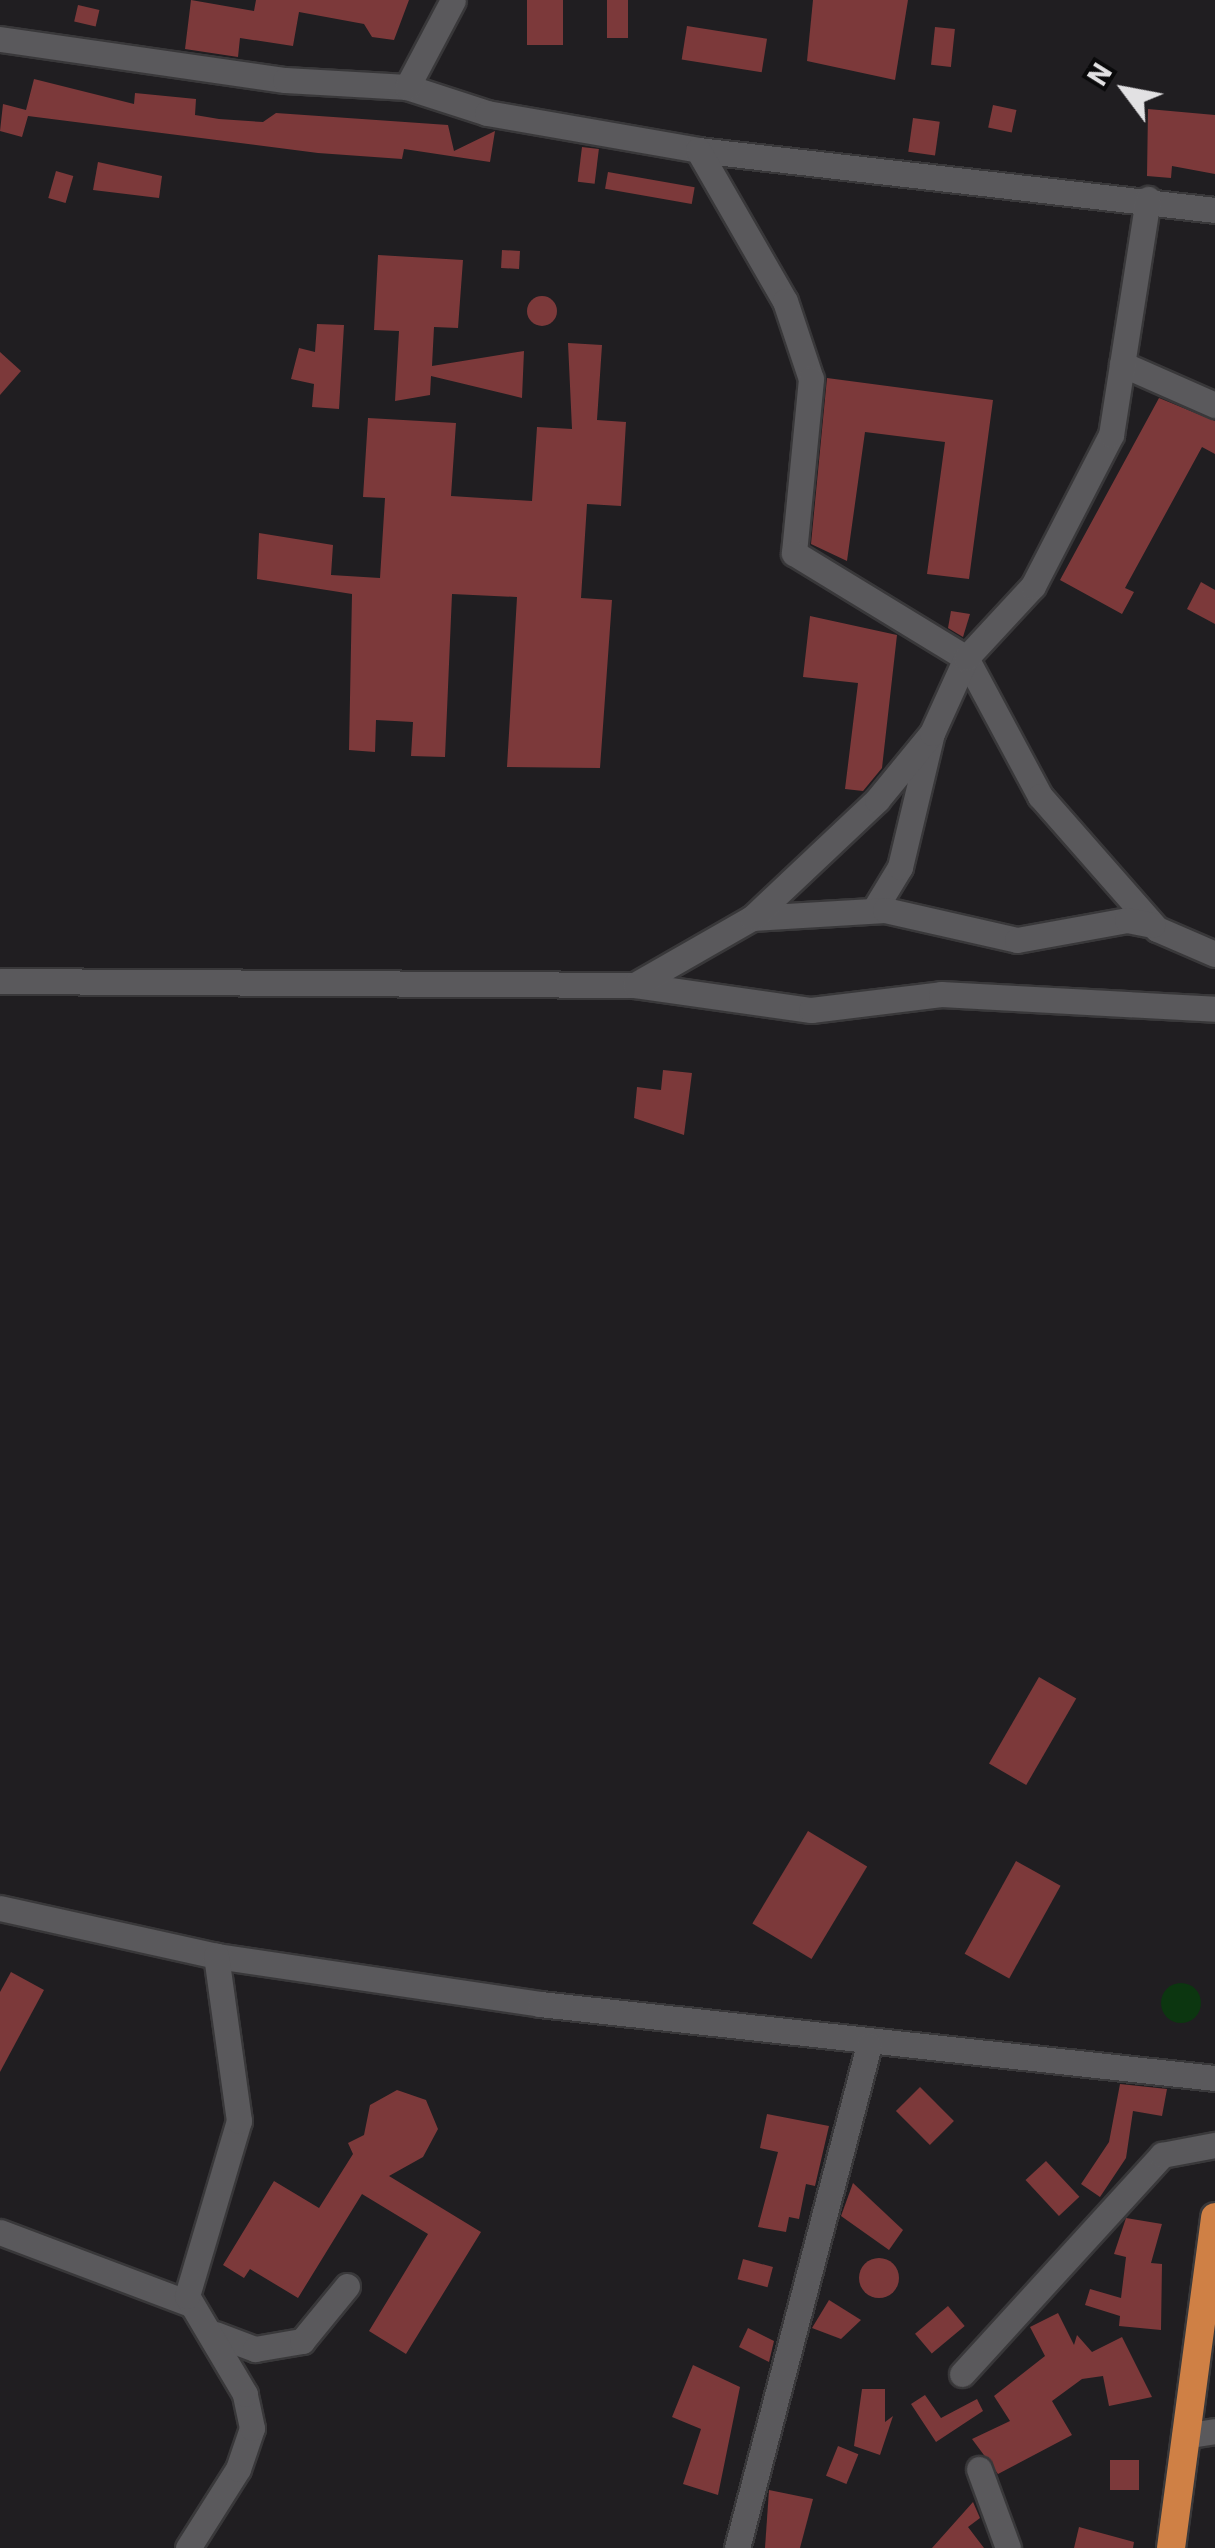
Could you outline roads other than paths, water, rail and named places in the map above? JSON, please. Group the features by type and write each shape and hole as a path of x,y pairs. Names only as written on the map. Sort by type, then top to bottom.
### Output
{"highway":[{"path":"1171,2548 1215,2217"}],"street":[{"path":"407,87 454,0"},
{"path":"0,38 285,80 407,87 487,114 698,150 1148,199 1215,210"},
{"path":"698,150 786,302 811,379 794,554 966,658 1040,796 1153,925"},
{"path":"874,910 900,867 932,734 966,658 1056,549 1111,435 1148,199"},
{"path":"1122,364 1215,405"},
{"path":"635,985 752,918 932,734"},
{"path":"752,918 874,910 1017,940 1126,920 1153,925 1215,954"},
{"path":"0,981 635,985 811,1010 942,994 1215,1009"},
{"path":"0,1908 216,1956 869,2045 1215,2078"},
{"path":"190,2304 188,2273 239,2121 216,1956"},
{"path":"737,2548 869,2045"},
{"path":"962,2374 1162,2154 1215,2145"},
{"path":"0,2232 190,2304 215,2334 252,2428 238,2470 188,2548"},
{"path":"215,2334 255,2349 302,2341 347,2286"},
{"path":"1184,2436 1215,2431"},
{"path":"979,2469 1008,2548"}]}
